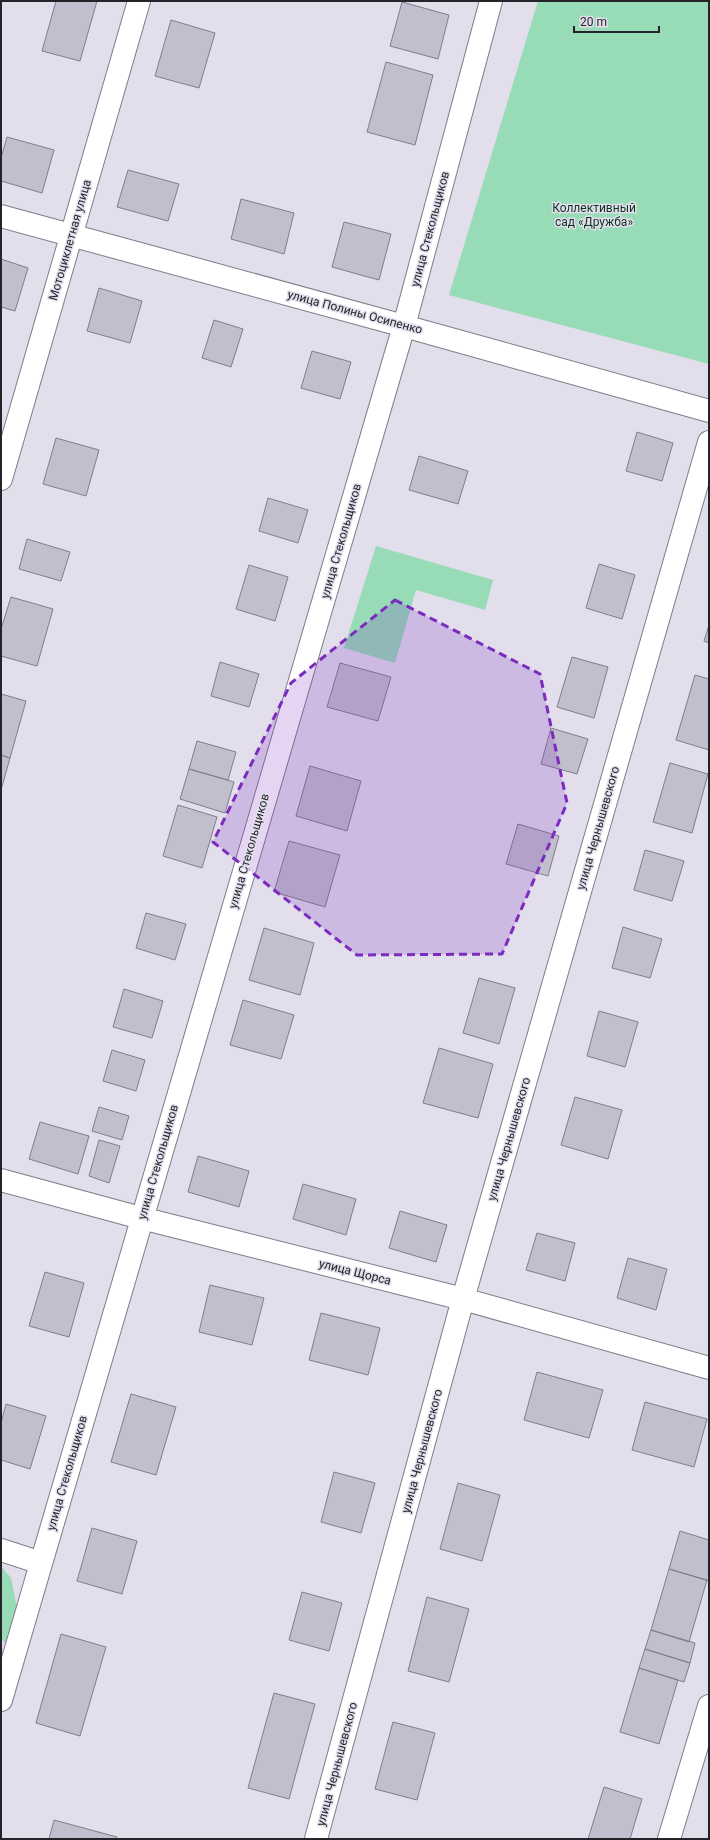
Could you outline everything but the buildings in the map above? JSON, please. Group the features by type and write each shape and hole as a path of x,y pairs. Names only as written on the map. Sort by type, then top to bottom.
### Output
{"street":[{"name":"Мотоциклетная улица","path":"1,478 139,1"},
{"name":"улица Стекольщиков","path":"1,1700 141,1218 404,326 490,1"},
{"name":"улица Полины Осипенко","path":"1,216 72,234 709,411"},
{"name":"улица Чернышевского","path":"316,1839 463,1299 709,442"},
{"name":"улица Щорса","path":"1,1180 141,1218 463,1299 709,1368"},
{"path":"1,1550 41,1563"},
{"path":"669,1839 709,1706"}],"highlighted area":[{"path":"395,600 540,674 567,803 502,954 357,955 213,842 291,683"}],"green space":[{"name":"Коллективный сад «Дружба»","path":"538,1 709,1 709,364 449,295"},
{"path":"376,546 493,580 485,610 416,590 395,663 344,648"},
{"path":"1,1566 11,1578 18,1613 8,1647 1,1638"}]}
